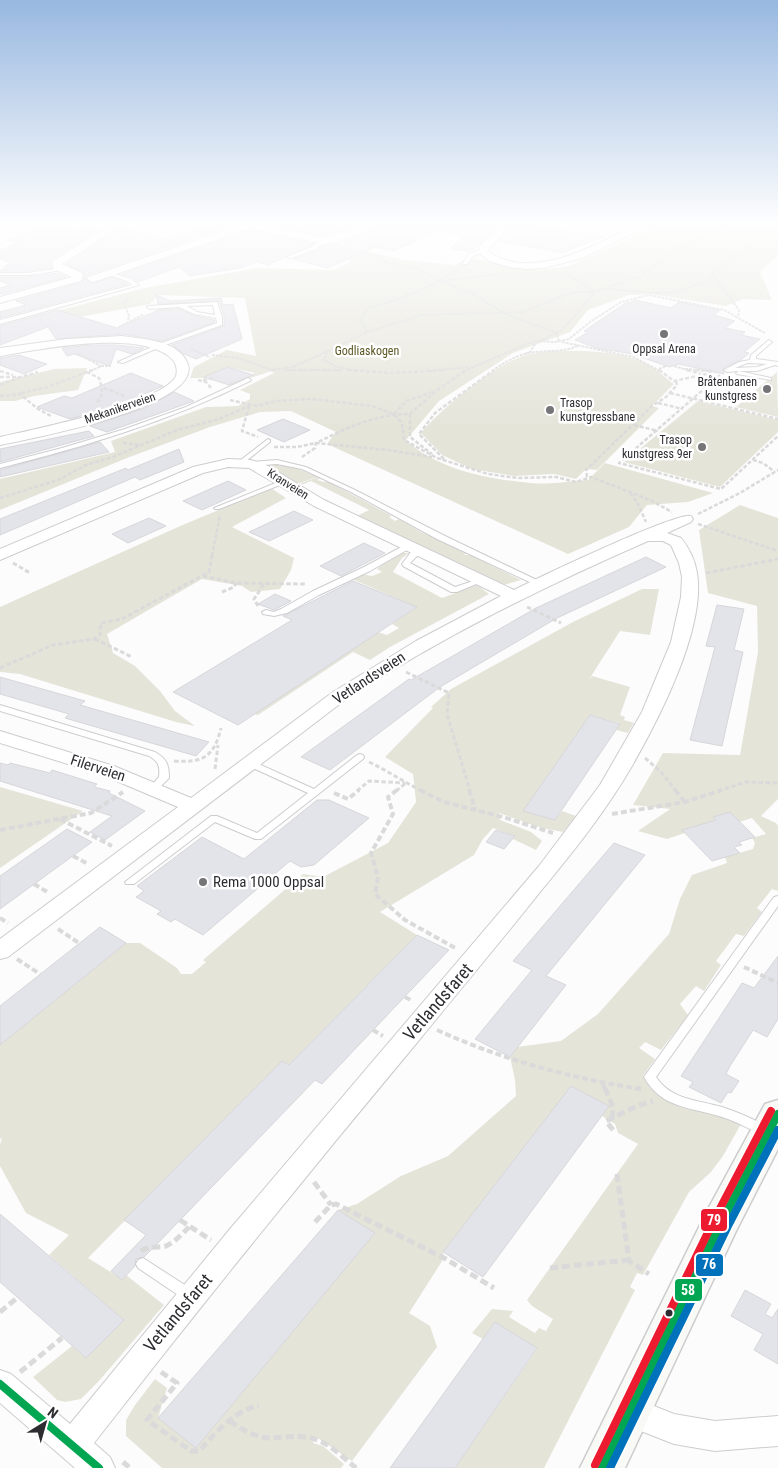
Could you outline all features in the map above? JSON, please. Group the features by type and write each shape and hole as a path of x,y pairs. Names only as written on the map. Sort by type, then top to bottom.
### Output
{"main road":[{"path":"602,1468 721,1223 773,1123"}],"street":[{"path":"0,300 26,294"},
{"name":"Mekanikerveien","path":"0,352 99,339 134,341 158,346 174,354 183,366 180,380 168,390 133,405 78,423 0,441"},
{"path":"0,555 198,470 220,464 245,464"},
{"name":"Kranveien","path":"245,464 263,468 319,503 482,580 520,601"},
{"name":"Vetlandsveien","path":"6,954 249,762 339,696 394,660 520,601 539,583 647,533 686,519"},
{"name":"Vetlandsfaret","path":"73,1445 192,1297 410,1034 475,959 573,838 626,760 646,722 677,650 690,592 690,574 683,553 676,541 647,533"},
{"name":"Filerveien","path":"0,738 107,770 193,806"},
{"path":"9,1379 73,1445 99,1468"},
{"path":"629,1411 674,1429 715,1436 778,1431"}],"lane":[{"path":"0,322 105,294"},
{"path":"121,362 158,346 218,326 220,323 215,304 150,307"},
{"path":"180,305 196,312 219,317"},
{"path":"753,360 753,356 769,342"},
{"path":"726,370 743,362 753,360 777,364"},
{"path":"726,370 757,368 777,364"},
{"path":"726,370 769,379"},
{"path":"0,466 63,451 119,434 197,406 248,380"},
{"path":"245,464 266,442"},
{"path":"245,464 277,462 292,464 322,475 440,538 539,583"},
{"path":"220,507 283,482"},
{"path":"415,549 414,554 406,564 454,590 482,580"},
{"path":"266,612 274,614 284,611 336,583 415,549"},
{"path":"0,708 128,746 163,760 165,764 164,778 146,785"},
{"path":"130,882 214,818 258,837 360,757"},
{"path":"249,762 318,790"},
{"path":"773,1123 688,1104 667,1095 654,1084 650,1077 778,899"},
{"path":"141,1259 192,1297"}],"path":[{"path":"128,321 129,316 124,303 135,294"},
{"path":"367,332 360,320 368,308 412,294"},
{"path":"472,294 505,314 557,333"},
{"path":"272,370 293,367 367,332 422,315 523,312 577,294"},
{"path":"292,464 315,448 316,443 360,422 394,414 410,414 436,391 470,367 563,330 594,294"},
{"path":"727,294 739,311 738,317"},
{"path":"559,342 569,339 590,322 621,302 642,296 655,296 720,308 762,332 770,333"},
{"path":"557,333 559,342"},
{"path":"525,354 537,341 579,345 633,357 658,369 676,381 726,370"},
{"path":"448,462 439,456 419,434 435,413 504,362 525,354 572,349 579,345"},
{"path":"328,351 324,360 329,365 346,370"},
{"path":"76,354 106,367 121,362"},
{"path":"212,356 238,358 272,370 401,372 437,371 470,367"},
{"path":"0,396 20,394 54,386 102,366"},
{"path":"658,369 666,366"},
{"path":"674,366 702,375"},
{"path":"686,370 715,372"},
{"path":"684,379 689,374 686,370"},
{"path":"726,370 712,380 683,409 619,463 721,489 778,436"},
{"path":"0,371 21,377"},
{"path":"0,386 38,372"},
{"path":"86,372 99,378 103,388 101,398 92,405"},
{"path":"0,377 16,376"},
{"path":"206,382 198,380 215,378"},
{"path":"241,404 257,406 275,401 311,399 372,406 394,414 402,423 404,440 437,458 470,469 507,477 556,477 576,482 589,477 586,470 670,393 677,385 676,381"},
{"path":"108,390 114,387"},
{"path":"103,388 128,397"},
{"path":"394,414 406,400 436,391"},
{"path":"670,393 778,419"},
{"path":"20,394 40,412 59,419"},
{"path":"658,403 683,409"},
{"path":"249,406 242,431 277,448 316,443 388,450 437,458"},
{"path":"0,498 58,480 86,465 113,457 177,430 220,419 249,406"},
{"path":"410,414 410,437 437,458"},
{"path":"634,424 658,431"},
{"path":"116,445 123,443 139,445"},
{"path":"686,519 740,493 776,471 763,463 753,460"},
{"path":"630,492 637,502 647,533"},
{"path":"0,668 53,645 94,639 100,635 100,623 122,619 209,572 220,507"},
{"path":"758,544 778,553"},
{"path":"700,574 778,559"},
{"path":"203,576 236,583 336,583"},
{"path":"222,592 234,587 236,583"},
{"path":"265,584 254,600 266,612"},
{"path":"520,601 561,623"},
{"path":"94,639 132,657"},
{"path":"398,668 449,693 447,714 475,810"},
{"path":"214,777 221,728"},
{"path":"163,760 197,762 203,759 218,744"},
{"path":"643,756 661,772 684,802"},
{"path":"360,757 444,802 573,838"},
{"path":"318,790 348,799 369,781 406,783"},
{"path":"606,814 684,802 746,782 778,783"},
{"path":"406,783 388,797 393,814 371,853 378,877 375,894 421,930 475,959"},
{"path":"0,830 59,818 82,816 146,785"},
{"path":"59,818 116,849"},
{"path":"73,856 93,867"},
{"path":"34,884 54,895"},
{"path":"53,926 79,943"},
{"path":"6,954 40,974"},
{"path":"733,962 778,983"},
{"path":"405,997 410,1000"},
{"path":"434,1029 505,1060 602,1084 667,1095"},
{"path":"373,1030 379,1033"},
{"path":"602,1084 613,1107 612,1119"},
{"path":"613,1130 606,1123 636,1106 667,1095"},
{"path":"617,1174 629,1261"},
{"path":"312,1179 331,1205"},
{"path":"315,1222 331,1205 336,1204 433,1252 494,1288"},
{"path":"180,1220 220,1246"},
{"path":"141,1259 144,1248 162,1248 175,1241 189,1226"},
{"path":"550,1268 626,1259 649,1274"},
{"path":"0,1312 17,1298"},
{"path":"9,1379 62,1338"},
{"path":"156,1369 177,1383 147,1420 191,1451 199,1450 230,1421 249,1408 259,1406"},
{"path":"230,1421 264,1438 294,1435 315,1439 356,1468"}],"green space":[{"name":"Godliaskogen","path":"124,294 769,294 772,300 743,299 726,306 650,294 629,295 588,310 570,332 513,353 439,401 406,440 433,459 448,466 498,479 538,483 588,480 605,463 713,493 688,502 647,505 629,527 568,554 327,444 336,432 291,411 260,412 210,427 127,458 0,510 0,479 115,452 111,441 206,407 238,406 250,399 250,394 240,390 274,373 272,371 245,379 255,373 228,367 207,376 214,378 190,378 194,367 227,350 256,356 245,298 158,295 150,304 26,327 15,322"},
{"path":"555,351 594,352 624,356 644,363 674,384 652,406 659,408 597,470 586,469 576,479 554,474 514,476 472,469 442,455 421,433 470,388 499,367 513,360 526,355"},
{"path":"87,368 78,390 34,396 15,401 0,401 0,382 54,369"},
{"name":"Bråtenbanen kunstgress","path":"777,372 778,417 736,407"},
{"name":"Trasop kunstgress 9er","path":"698,401 778,420 778,432 720,487 624,462"},
{"path":"265,465 294,467 317,477 294,485"},
{"path":"318,477 321,478 317,480 327,481 392,516 389,517 395,521 399,519 421,532 467,553 464,555 471,555 521,580 504,585 357,516 369,510 311,481 299,486 296,485"},
{"path":"271,488 286,498 232,527 294,558 291,570 280,589 251,592 242,586 202,579 107,634 113,653 135,666 160,691 175,711 195,726 176,722 20,674 0,672 0,607 178,527"},
{"path":"740,505 778,518 778,799 761,816 776,823 778,826 778,891 772,889 757,908 762,912 744,936 736,934 716,961 721,965 704,991 696,986 680,1004 688,1015 661,1050 645,1042 639,1048 655,1059 643,1076 658,1095 678,1104 712,1112 741,1124 723,1156 711,1172 689,1192 643,1275 637,1273 630,1287 635,1290 544,1468 455,1468 537,1349 495,1322 483,1339 472,1333 492,1309 513,1311 509,1317 535,1333 539,1328 546,1331 553,1319 532,1306 527,1300 638,1144 618,1133 615,1124 602,1116 609,1106 571,1087 443,1252 444,1258 409,1313 430,1326 437,1347 352,1461 316,1437 313,1443 323,1446 344,1464 341,1468 162,1468 126,1436 126,1420 155,1379 167,1388 158,1418 196,1448 374,1233 338,1210 357,1204 401,1176 448,1156 516,1096 510,1057 517,1047 561,1041 598,1014 669,934 680,899 692,875 727,863 725,857 753,849 755,843 752,838 766,834 752,818 739,822 714,817 716,820 683,830 685,833 667,839 638,831 670,809 633,805 663,753 740,755 758,652 757,606 708,593 699,530"},
{"path":"402,553 409,553 402,558 393,572 442,598 477,585 489,594 390,647 370,660 353,652 258,715 254,714 378,632 387,635 399,628 392,624 417,607 352,579 361,574 372,576 382,572 377,569 391,558"},
{"path":"642,589 659,589 650,635 620,631 588,681 592,676 630,687 620,715 625,717 624,720 634,723 628,733 616,730 619,723 590,715 524,811 555,820 562,811 576,816 563,832 542,828 499,813 500,820 531,832 542,841 536,850 513,839 515,836 493,828 483,839 474,855 380,912 417,935 289,1065 282,1061 88,1258 122,1279 126,1275 164,1305 99,1381 81,1399 65,1402 57,1400 33,1377 72,1346 86,1358 124,1320 49,1255 69,1235 26,1213 0,1166 2,1138 0,1139 0,1045 126,943 140,943 177,968 181,974 192,974 206,962 203,960 303,874 323,877 388,843 416,802 413,774 385,757 433,708 431,707 451,689 573,622"},
{"path":"0,787 83,811 0,868"}],"building":[{"path":"43,294 92,294 0,318 0,312 26,305 16,301"},
{"path":"156,295 171,301 221,298 223,305 233,304 242,339 196,359 184,354 172,345 224,326 224,316 219,301 158,304"},
{"name":"Oppsal Arena","path":"635,300 671,308 679,302 720,310 714,315 735,321 725,328 745,332 741,335 760,339 744,352 749,353 741,360 723,368 724,374 679,364 669,367 633,354 596,348 575,340 588,332 584,331 627,302 630,303"},
{"path":"179,309 194,316 214,320 215,322 162,341 122,334 56,339 48,327 0,345 0,326 58,310 117,328 159,310"},
{"path":"91,345 144,348 132,354 116,349 110,366 74,354 67,356 62,348"},
{"path":"19,355 47,364 24,374 0,365 0,358"},
{"path":"228,367 253,375 229,385 204,377"},
{"path":"131,373 163,386 119,405 70,419 37,407 64,396 72,398"},
{"path":"174,392 194,401 107,432 90,426 145,408"},
{"path":"283,419 310,430 284,442 257,430"},
{"path":"89,431 94,436 0,462 0,449"},
{"path":"100,442 109,452 0,477 0,470"},
{"path":"179,449 184,462 140,480 135,477 0,535 0,519 126,468 128,470"},
{"path":"228,481 246,490 202,510 183,501"},
{"path":"294,511 313,520 269,541 249,532"},
{"path":"149,518 166,526 128,543 112,534"},
{"path":"364,543 385,553 341,576 320,566"},
{"path":"646,557 666,567 557,618 440,687 330,770 301,757 409,679 411,680 536,608"},
{"path":"353,581 417,607 238,725 173,692 292,620 283,616"},
{"path":"275,594 291,601 274,610 258,604"},
{"path":"717,605 744,609 734,650 743,652 722,746 690,740 715,647 706,646"},
{"path":"0,677 85,701 80,705 209,742 196,756 65,718 69,714 0,694"},
{"path":"590,715 620,724 555,820 523,811"},
{"path":"0,763 8,765 10,763 50,773 52,770 97,784 94,787 110,791 109,793 145,811 105,840 90,832 112,816 0,781"},
{"name":"Rema 1000 Oppsal","path":"317,800 329,800 369,818 314,865 301,867 290,861 203,935 175,919 171,922 157,914 161,911 136,897 144,891 137,886 202,837 244,859"},
{"path":"730,812 755,837 739,842 742,845 734,847 740,853 712,861 682,830 716,820 713,817"},
{"path":"67,829 92,842 0,909 0,876"},
{"path":"496,830 515,836 504,849 486,842"},
{"path":"614,843 645,855 546,976 566,985 510,1057 475,1039 532,970 513,961"},
{"path":"100,927 126,943 0,1045 0,1006"},
{"path":"417,935 449,950 322,1084 315,1080 144,1257 136,1259 135,1266 122,1280 111,1271 146,1235 124,1220 282,1061 289,1065"},
{"path":"778,956 778,1019 767,1037 753,1030 730,1066 726,1074 739,1081 731,1093 728,1092 721,1103 689,1087 693,1082 681,1076 742,983 754,988"},
{"path":"571,1086 609,1106 483,1277 443,1252"},
{"path":"338,1210 375,1233 196,1448 158,1418"},
{"path":"0,1214 124,1320 86,1358 0,1282"},
{"path":"745,1290 771,1304 765,1314 772,1318 778,1309 778,1364 754,1350 763,1334 731,1316"},
{"path":"495,1322 537,1348 455,1468 390,1468"}],"transit line":[{"name":"79","path":"595,1465 714,1220 771,1111"},
{"name":"58","path":"602,1468 721,1223 778,1114"},
{"name":"76","path":"610,1468 728,1226 778,1130"},
{"name":"58","path":"0,1384 99,1468"}],"place":[{"name":"Oppsal Arena","path":"664,334"},
{"name":"Bråtenbanen kunstgress","path":"767,389"},
{"name":"Trasop kunstgressbane","path":"550,410"},
{"name":"Trasop kunstgress 9er","path":"702,447"},
{"name":"Rema 1000 Oppsal","path":"203,882"}]}
